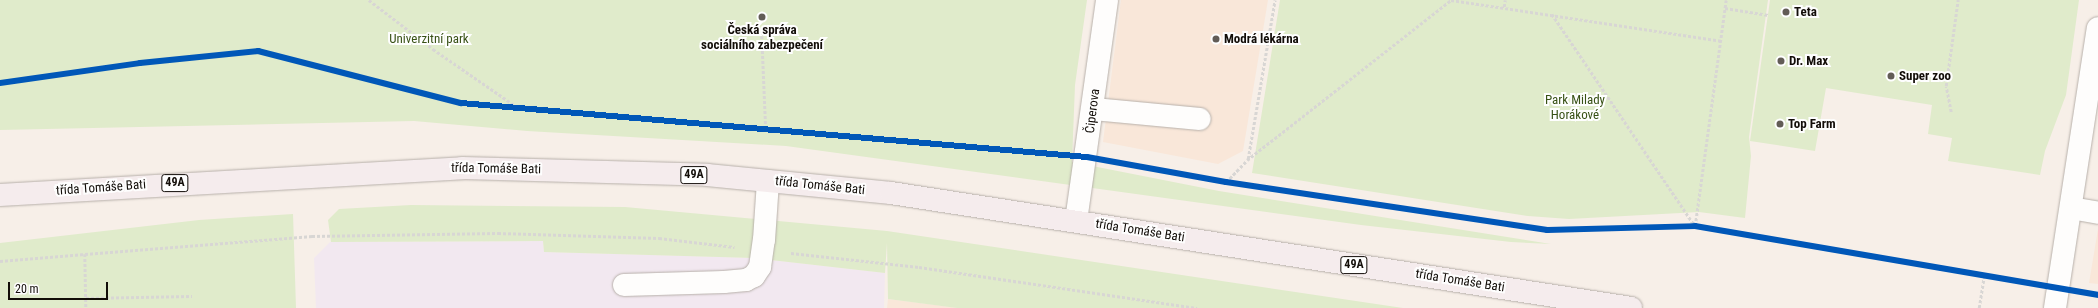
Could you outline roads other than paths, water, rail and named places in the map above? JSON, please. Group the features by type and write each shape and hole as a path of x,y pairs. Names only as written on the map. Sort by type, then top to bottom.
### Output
{"main road":[{"name":"třída Tomáše Bati","path":"0,195 286,176 462,168 707,175 891,193 1631,308"}],"street":[{"name":"Čiperova","path":"1076,222 1094,109 1107,0"},
{"path":"2055,308 2098,28"},
{"path":"1094,109 1200,119"},
{"path":"624,285 724,282 746,280 754,276 760,267 764,240 768,181"},
{"path":"2071,208 2098,213"}],"place":[{"name":"Teta","path":"1786,12"},
{"name":"Česká správa sociálního zabezpečení","path":"762,17"},
{"name":"Modrá lékárna","path":"1216,39"},
{"name":"Dr. Max","path":"1781,61"},
{"name":"Super zoo","path":"1891,76"},
{"name":"Top Farm","path":"1780,124"}],"park label":[{"name":"Univerzitní park","path":"429,39"},
{"name":"Park Milady Horákové","path":"1575,108"}]}
